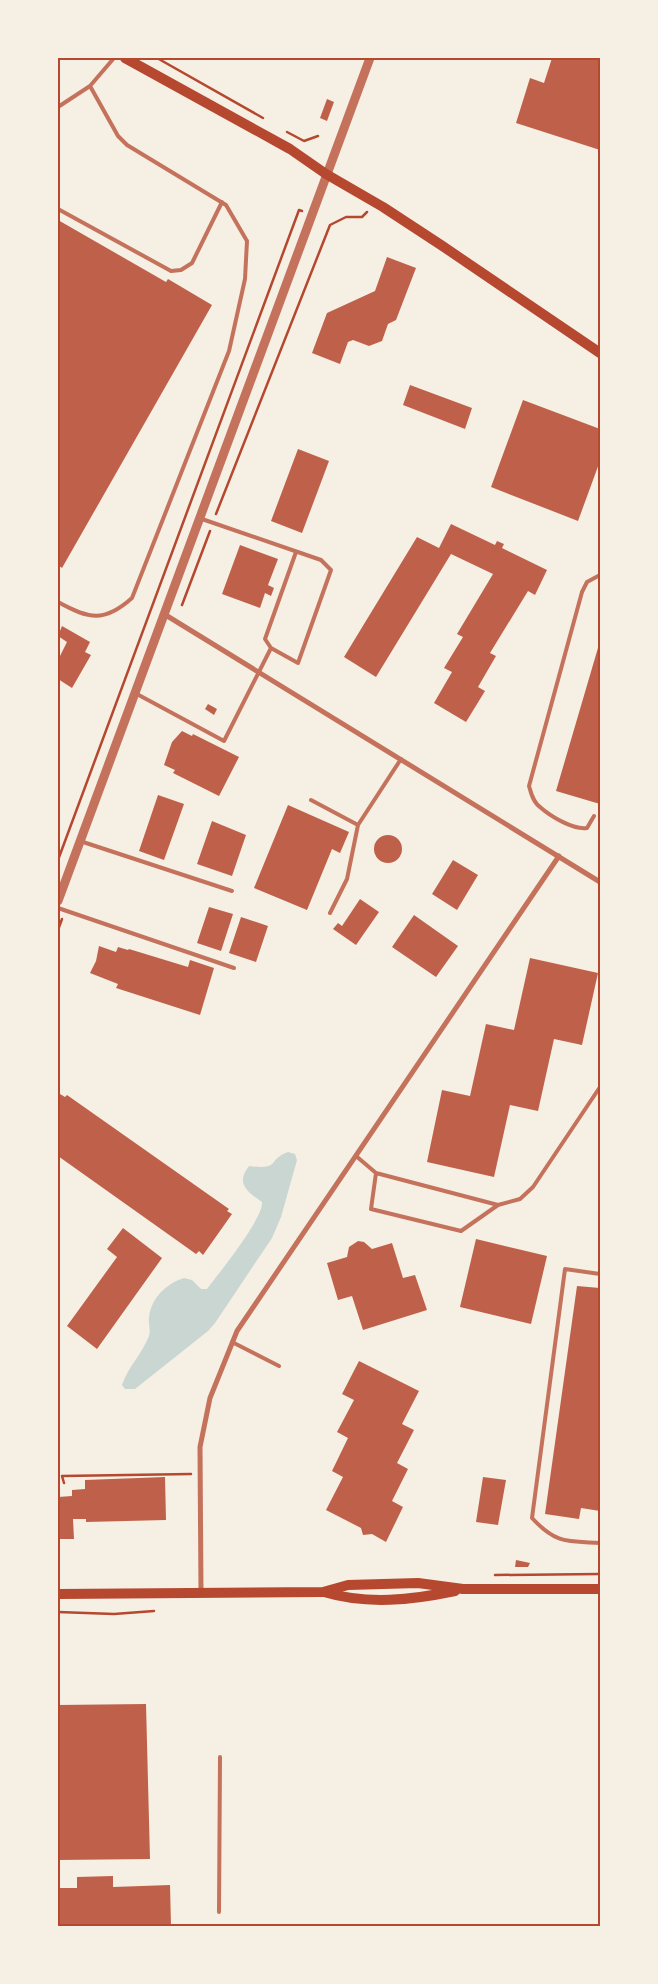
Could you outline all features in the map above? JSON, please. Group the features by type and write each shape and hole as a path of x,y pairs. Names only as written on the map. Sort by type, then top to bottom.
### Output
{"main road":[{"path":"125,58 290,149 326,174 441,244 600,353"},
{"path":"58,1594 323,1592 348,1585 418,1583 463,1589 600,1589"},
{"path":"323,1592 348,1599 417,1599 463,1589"}],"street":[{"path":"58,901 370,58"},
{"path":"164,614 600,882"},
{"path":"201,1593 200,1447 210,1398 232,1342 242,1323 559,856"}],"lane":[{"path":"58,107 90,86 114,58"},
{"path":"58,602 98,617 116,612 132,598 229,351 243,288 247,241 226,205 127,145 118,136 90,86"},
{"path":"58,209 171,272 181,270 192,262 222,202"},
{"path":"199,518 320,560 331,570 298,663 271,648 265,639 296,552"},
{"path":"594,816 586,828 574,827 539,806 532,796 529,786 582,592 587,582 600,575"},
{"path":"134,693 224,741 271,648"},
{"path":"330,913 348,879 358,825 401,759"},
{"path":"311,800 358,825"},
{"path":"79,841 232,891"},
{"path":"58,908 234,968"},
{"path":"376,1172 371,1209 461,1231 498,1205 520,1199 532,1187 600,1087"},
{"path":"356,1156 376,1172 498,1205"},
{"path":"600,1274 564,1269 532,1518 546,1532 564,1541 600,1543"},
{"path":"232,1342 279,1366"},
{"path":"219,1912 220,1757"}],"path":[{"path":"157,58 271,123"},
{"path":"279,128 304,140 318,136"},
{"path":"58,860 298,210"},
{"path":"176,621 330,225 346,217 362,217 366,212"},
{"path":"58,930 65,911"},
{"path":"64,1483 62,1476 200,1474"},
{"path":"58,1612 114,1614 154,1611"}],"shaded area":[{"path":"288,1152 295,1154 297,1160 281,1217 272,1238 215,1323 208,1331 135,1389 125,1389 122,1385 125,1378 149,1336 149,1317 157,1297 171,1284 184,1278 192,1280 201,1289 207,1289 240,1246 261,1210 262,1202 248,1191 243,1183 245,1172 249,1166 266,1167 273,1164 277,1158"}],"building":[{"path":"552,58 600,58 600,150 516,123 530,78 544,83"},
{"path":"327,99 334,102 327,121 320,118"},
{"path":"58,220 166,282 168,279 212,305 62,568 58,565"},
{"path":"387,257 416,268 396,320 388,324 382,341 369,346 353,340 348,342 340,364 312,353 327,313 375,291"},
{"path":"410,385 472,408 465,429 403,405"},
{"path":"523,400 600,429 600,461 578,521 491,487"},
{"path":"298,449 329,461 302,533 271,521"},
{"path":"451,524 495,545 497,541 504,544 502,548 547,570 535,595 528,591 490,653 496,656 478,687 485,691 466,722 434,703 452,672 444,668 463,637 457,634 493,574 451,554 376,677 344,657 417,537 439,548"},
{"path":"240,545 278,559 268,585 274,588 271,596 265,593 260,608 222,594"},
{"path":"62,626 90,642 85,652 91,655 72,688 58,679 58,660 67,642 58,636"},
{"path":"600,641 600,804 556,791"},
{"path":"208,704 217,709 214,715 205,709"},
{"path":"182,731 192,736 193,734 239,757 219,796 173,773 175,770 164,765 172,742"},
{"path":"158,795 184,804 164,860 139,851"},
{"path":"288,805 349,832 340,853 332,849 307,910 254,888"},
{"path":"212,821 246,835 232,876 197,864"},
{"path":"388,835 398,839 402,849 398,859 388,863 378,859 374,849 378,839"},
{"path":"453,860 478,875 457,910 432,894"},
{"path":"360,899 379,912 356,945 333,929 338,923 342,926"},
{"path":"209,907 233,914 221,951 197,943"},
{"path":"414,915 458,946 436,977 392,947"},
{"path":"241,917 268,926 256,962 229,953"},
{"path":"99,946 116,952 118,947 129,949 188,967 190,960 214,968 200,1015 116,988 118,984 90,973 96,961"},
{"path":"530,958 598,973 582,1045 554,1039 538,1111 510,1105 494,1177 427,1162 442,1090 470,1096 486,1024 514,1030"},
{"path":"60,1094 65,1097 67,1095 229,1209 227,1211 232,1214 203,1255 199,1251 196,1254 58,1156 58,1098"},
{"path":"123,1228 162,1258 97,1349 67,1326 117,1257 107,1249"},
{"path":"476,1239 547,1256 531,1324 460,1307"},
{"path":"358,1241 364,1242 372,1249 392,1243 403,1278 415,1275 427,1310 363,1330 352,1296 338,1300 327,1263 347,1257 349,1247"},
{"path":"577,1286 600,1288 600,1511 581,1508 579,1519 545,1514"},
{"path":"359,1361 419,1391 402,1424 414,1430 397,1463 408,1469 392,1501 403,1507 386,1542 372,1534 363,1535 361,1528 326,1510 343,1477 332,1471 348,1438 337,1432 354,1400 342,1394"},
{"path":"165,1477 166,1520 86,1522 86,1519 73,1519 74,1539 58,1539 58,1497 72,1496 72,1490 85,1489 85,1480"},
{"path":"483,1477 506,1480 498,1525 476,1522"},
{"path":"516,1560 530,1563 528,1567 515,1567"},
{"path":"146,1704 150,1859 58,1860 58,1705"},
{"path":"113,1876 113,1887 170,1885 171,1926 58,1926 58,1888 77,1888 77,1877"}]}
